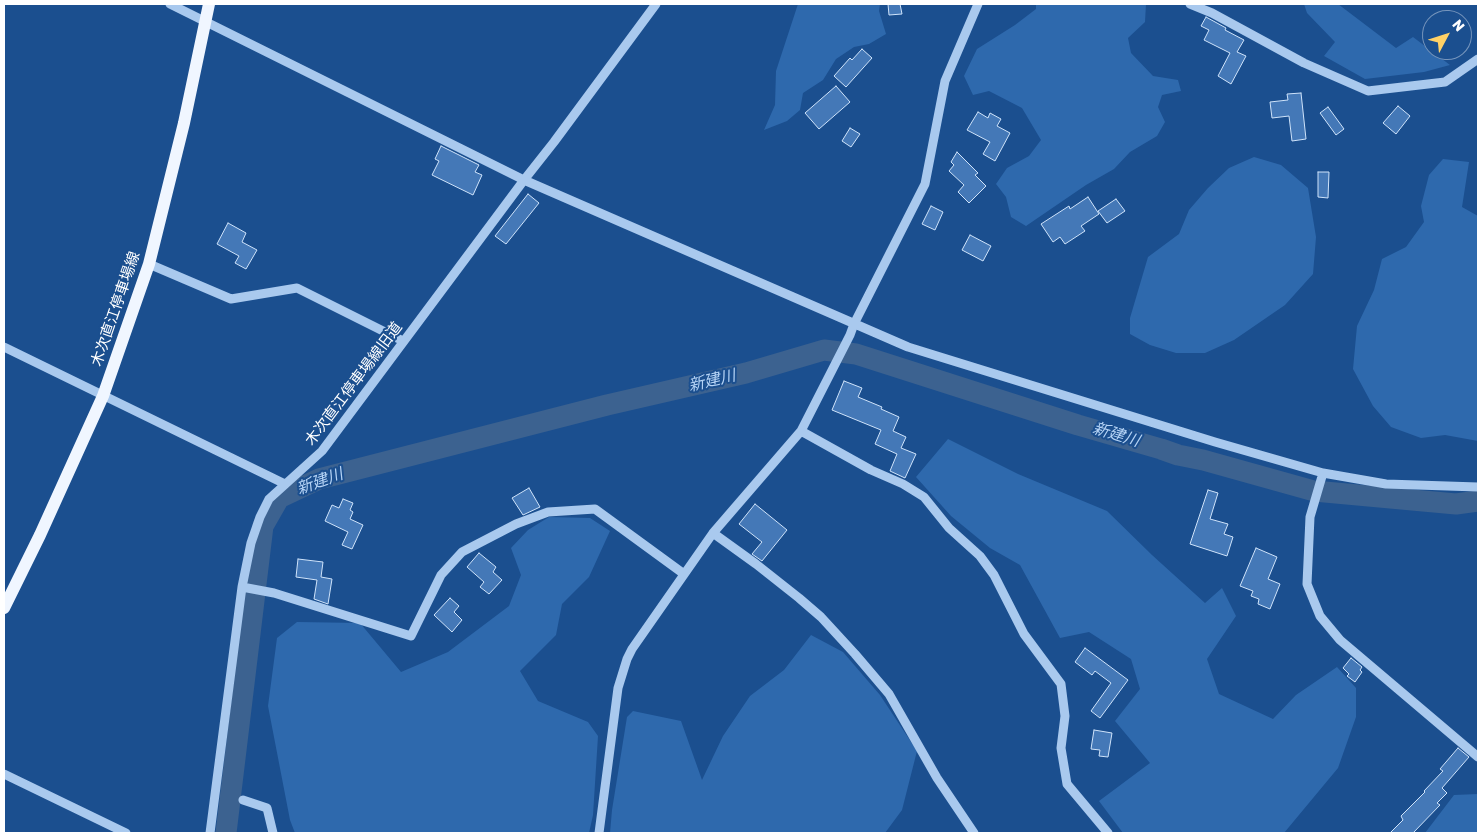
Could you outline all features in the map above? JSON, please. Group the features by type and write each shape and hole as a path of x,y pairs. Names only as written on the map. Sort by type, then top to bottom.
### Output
{"main road":[{"name":"木次直江停車場線","path":"4,608 40,535 103,396 149,264 184,123 208,4"}],"street":[{"path":"170,4 524,180 908,347 1322,476 1386,484 1478,487"},
{"name":"木次直江停車場線旧道","path":"210,833 242,587 251,543 260,517 269,499 322,451 656,4"},
{"path":"599,833 618,688 632,649 713,533 801,431 924,184 945,81 978,4"},
{"path":"1190,4 1212,13 1304,63 1368,92 1445,82 1478,59"},
{"path":"149,264 231,298 297,288 403,341"},
{"path":"4,347 285,484"},
{"path":"801,431 871,470 903,484 924,497 949,528 980,556 994,575 1024,634 1061,684 1065,716 1061,748 1067,784 1108,833"},
{"path":"1322,476 1310,517 1307,584 1320,616 1340,640 1478,757"},
{"path":"242,587 274,593 410,636 441,575 462,552 516,524 548,512 595,509 684,574"},
{"path":"713,533 756,564 821,616 855,654 889,694 937,778 974,833"},
{"path":"4,774 126,833"},
{"path":"242,800 268,808 273,833"}],"shaded area":[{"path":"798,4 880,4 879,11 886,34 869,44 854,47 836,59 823,80 803,93 800,110 787,121 764,130 775,105 776,71"},
{"path":"1036,4 1146,4 1145,22 1128,38 1131,53 1153,76 1178,80 1181,91 1162,95 1158,107 1165,122 1157,136 1130,152 1114,169 1086,185 1026,226 1011,217 1006,197 996,184 1007,168 1029,156 1041,140 1022,108 989,91 973,95 964,76 977,49 1036,9"},
{"path":"1304,4 1338,4 1396,48 1413,37 1422,44 1422,60 1443,60 1450,65 1424,72 1365,79 1324,56 1335,42 1307,13"},
{"path":"1254,157 1281,165 1308,188 1316,237 1313,274 1285,305 1234,340 1205,353 1176,353 1150,345 1130,334 1130,318 1148,257 1179,234 1189,210 1229,168"},
{"path":"1443,159 1469,162 1462,207 1478,216 1478,441 1445,435 1421,438 1391,427 1373,406 1353,369 1357,326 1374,290 1382,259 1406,247 1424,222 1421,206 1429,175"},
{"path":"948,439 1018,474 1107,511 1205,603 1222,588 1236,616 1207,659 1219,694 1273,719 1296,695 1337,667 1356,688 1356,717 1338,768 1284,833 1123,833 1099,801 1150,763 1115,721 1140,689 1131,659 1089,632 1060,638 1020,565 990,548 951,516 916,477"},
{"path":"549,517 590,518 610,531 589,577 562,604 556,635 520,671 538,701 588,722 598,736 593,815 589,833 295,833 290,820 268,706 277,638 297,622 360,623 401,672 448,652 509,606 521,575 511,548 528,530"},
{"path":"811,635 843,652 880,695 917,751 902,810 885,833 610,833 627,717 633,711 681,721 702,780 723,736 750,696 784,670"},
{"path":"1478,794 1478,833 1425,833 1454,795"}],"building":[{"path":"888,4 900,4 902,14 889,15"},
{"path":"1206,17 1244,40 1237,52 1246,56 1231,84 1218,76 1230,53 1204,40 1209,30 1201,26"},
{"path":"862,49 872,58 846,87 834,76 850,58 852,60"},
{"path":"836,86 850,102 819,129 805,113"},
{"path":"1301,93 1306,139 1292,141 1289,116 1272,118 1270,102 1288,100 1287,94"},
{"path":"1398,106 1410,116 1396,134 1383,123"},
{"path":"1328,107 1344,129 1336,135 1320,113"},
{"path":"978,112 988,118 990,113 1001,119 997,126 1010,133 995,161 983,154 990,142 967,130"},
{"path":"850,128 860,134 851,147 842,141"},
{"path":"441,146 479,165 475,172 482,175 473,195 432,175 439,161 435,159"},
{"path":"957,152 978,173 975,175 986,186 969,203 958,192 964,185 949,171 954,165 951,162"},
{"path":"1318,172 1329,172 1328,198 1318,197"},
{"path":"528,194 539,203 506,244 495,236"},
{"path":"1088,197 1099,214 1081,226 1085,231 1065,244 1060,237 1053,242 1041,224 1069,206 1070,209"},
{"path":"1116,199 1125,211 1107,223 1098,211"},
{"path":"931,206 943,212 935,230 922,224"},
{"path":"228,223 246,233 242,242 257,250 246,269 235,263 239,256 217,244"},
{"path":"970,235 991,246 983,261 962,250"},
{"path":"844,381 862,388 858,397 882,407 881,409 899,417 893,431 906,437 901,448 916,454 905,478 890,471 897,454 875,444 881,430 832,410"},
{"path":"529,488 540,507 523,515 512,498"},
{"path":"1208,490 1218,493 1210,519 1228,524 1224,534 1233,537 1227,556 1190,544"},
{"path":"343,499 353,503 350,510 353,512 350,519 363,525 352,549 342,545 348,532 325,521 332,505 339,508"},
{"path":"755,504 787,530 762,561 752,554 762,542 739,524"},
{"path":"1256,548 1277,557 1268,579 1280,584 1270,609 1258,604 1259,599 1251,596 1253,591 1240,586"},
{"path":"479,553 496,567 493,572 502,580 489,594 480,587 484,582 467,567"},
{"path":"298,559 323,562 321,577 332,579 328,604 314,599 317,580 296,577"},
{"path":"450,598 459,606 454,612 462,620 452,632 434,615"},
{"path":"1085,648 1128,680 1100,718 1091,711 1111,683 1095,671 1092,675 1075,662"},
{"path":"1351,658 1362,667 1360,670 1362,672 1355,682 1347,676 1349,674 1343,668"},
{"path":"1094,730 1112,733 1108,757 1099,756 1100,750 1091,749"},
{"path":"1458,748 1469,757 1442,788 1447,793 1437,803 1440,805 1413,833 1390,833 1403,820 1401,816 1443,771 1440,769"}],"waterway":[{"name":"新建川","path":"226,833 263,526 279,498 319,479 607,405 746,373 824,350 856,354 1178,455 1203,460 1314,491 1456,504 1478,501"}]}
